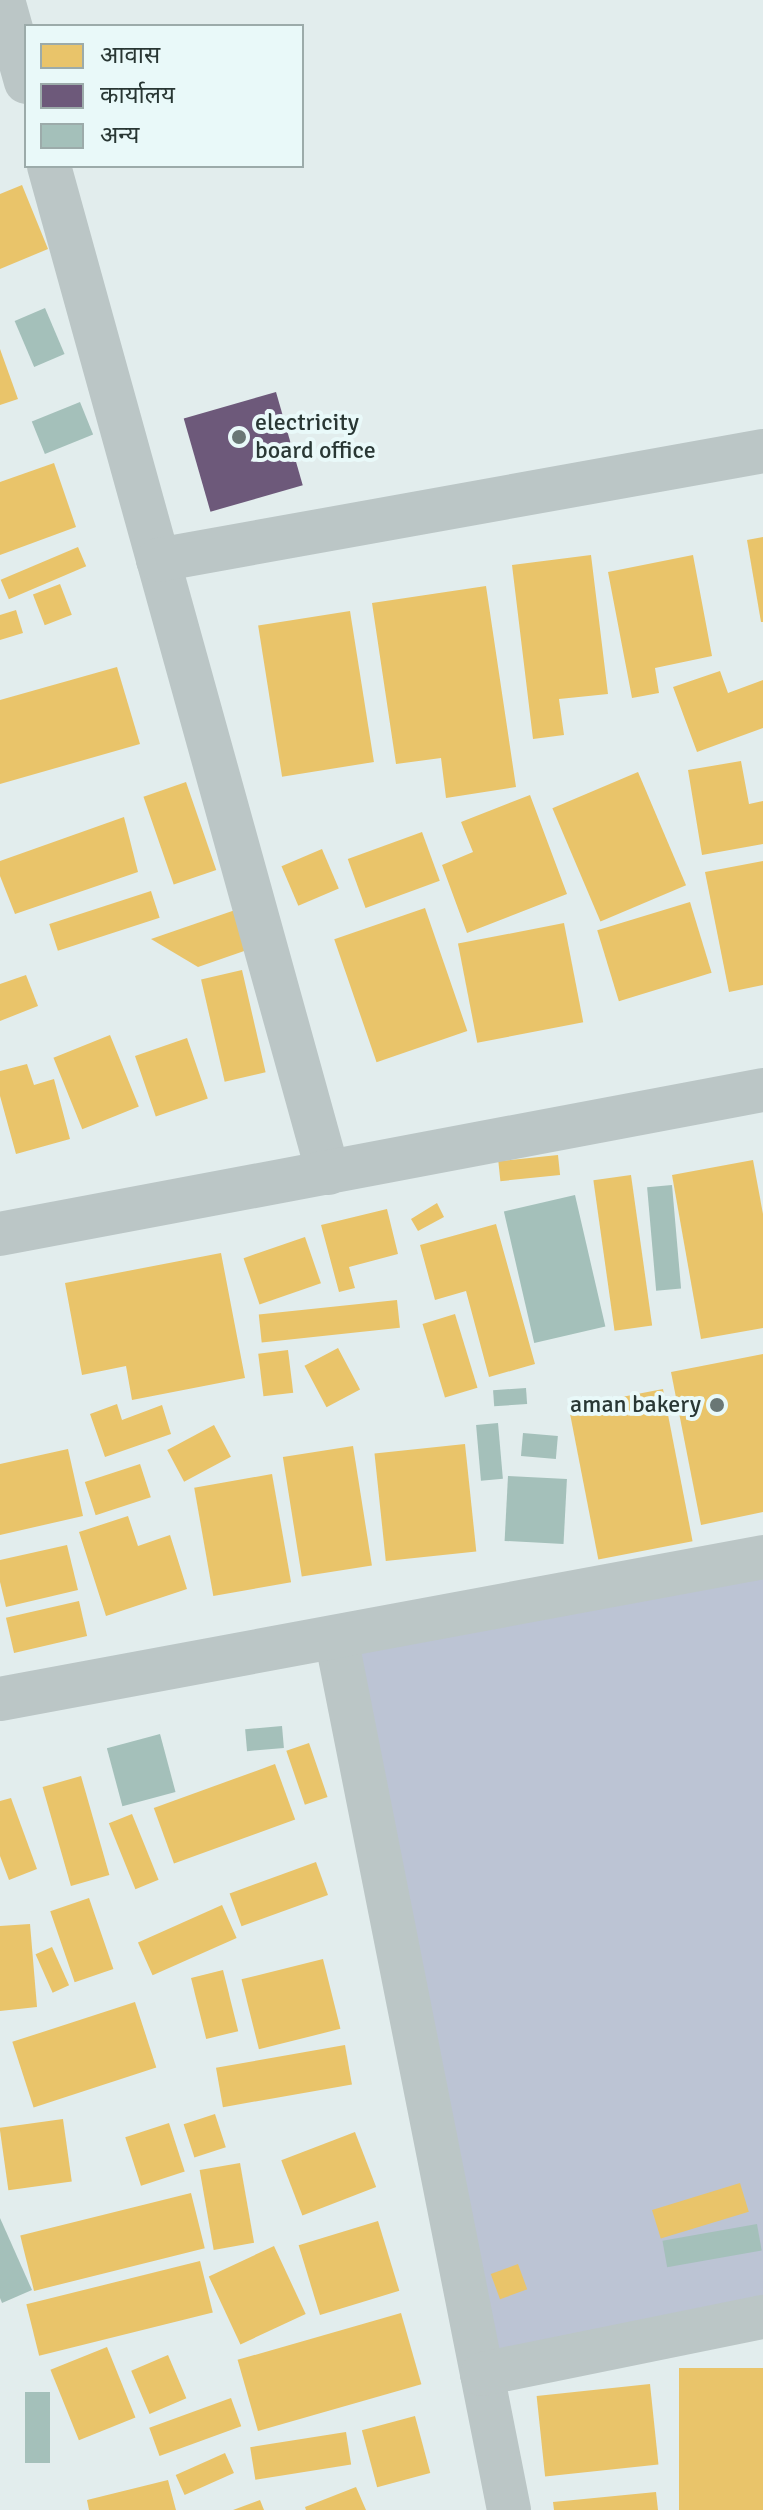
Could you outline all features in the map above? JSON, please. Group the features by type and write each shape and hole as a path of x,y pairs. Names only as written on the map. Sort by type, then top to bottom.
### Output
{"street":[{"path":"3,0 24,75"},
{"path":"50,168 328,1173"},
{"path":"158,560 763,451"},
{"path":"0,1234 763,1090"},
{"path":"0,1699 763,1557"},
{"path":"336,1637 509,2510"},
{"path":"482,2374 763,2317"}],"shaded area":[{"path":"763,1557 763,2317 482,2374 336,1637"}],"building: आवास":[{"path":"22,185 48,249 0,269 0,194"},
{"path":"0,349 18,399 0,405"},
{"path":"54,463 76,527 0,555 0,482"},
{"path":"763,537 763,622 761,622 747,540"},
{"path":"78,547 86,566 9,599 1,580"},
{"path":"591,555 608,694 559,699 564,735 533,739 512,565"},
{"path":"693,555 712,656 655,668 659,693 632,698 608,572"},
{"path":"60,584 72,615 45,625 33,594"},
{"path":"486,586 516,787 446,798 441,758 396,764 372,603"},
{"path":"16,610 23,633 0,640 0,615"},
{"path":"350,611 374,762 282,777 258,626"},
{"path":"117,667 140,744 0,784 0,700"},
{"path":"720,671 728,693 763,680 763,728 697,752 673,687"},
{"path":"741,761 749,804 763,801 763,844 702,855 688,770"},
{"path":"638,772 686,885 600,922 552,808"},
{"path":"186,782 216,870 174,885 143,797"},
{"path":"530,795 567,894 467,933 442,865 473,852 461,822"},
{"path":"124,817 138,872 15,914 0,876 0,861"},
{"path":"422,832 440,881 366,908 348,859"},
{"path":"322,849 339,889 298,906 281,866"},
{"path":"763,861 763,985 729,992 705,872"},
{"path":"151,891 160,918 58,951 49,924"},
{"path":"690,902 712,973 619,1001 597,930"},
{"path":"241,908 250,949 198,967 151,939"},
{"path":"425,908 467,1031 377,1062 334,939"},
{"path":"564,923 583,1022 477,1043 458,944"},
{"path":"242,970 266,1072 225,1082 201,979"},
{"path":"26,975 38,1006 0,1021 0,984"},
{"path":"110,1035 139,1106 82,1129 53,1058"},
{"path":"187,1038 208,1099 156,1116 135,1056"},
{"path":"27,1064 34,1085 54,1079 70,1139 16,1154 0,1096 0,1071"},
{"path":"558,1155 560,1175 500,1181 498,1161"},
{"path":"753,1160 763,1214 763,1328 701,1339 672,1175"},
{"path":"631,1175 652,1326 615,1331 593,1180"},
{"path":"437,1203 444,1217 418,1231 411,1219"},
{"path":"387,1209 398,1254 349,1267 355,1288 339,1292 321,1225"},
{"path":"496,1224 535,1364 489,1377 466,1291 435,1300 420,1245"},
{"path":"305,1237 321,1283 259,1304 244,1258"},
{"path":"221,1253 245,1378 132,1400 126,1366 82,1375 65,1283"},
{"path":"397,1300 400,1328 262,1342 259,1315"},
{"path":"455,1314 478,1388 445,1398 422,1324"},
{"path":"338,1348 360,1389 327,1407 304,1366"},
{"path":"288,1350 293,1393 263,1396 258,1354"},
{"path":"763,1354 763,1512 701,1525 671,1372"},
{"path":"663,1389 693,1541 598,1559 569,1407"},
{"path":"117,1404 122,1420 162,1405 171,1434 105,1457 90,1414"},
{"path":"214,1425 231,1457 184,1482 167,1450"},
{"path":"465,1444 476,1551 386,1561 374,1454"},
{"path":"353,1446 372,1566 302,1577 283,1457"},
{"path":"68,1449 83,1516 0,1535 0,1464"},
{"path":"140,1464 151,1497 96,1515 85,1482"},
{"path":"272,1474 291,1582 213,1596 194,1488"},
{"path":"128,1516 138,1546 170,1535 187,1589 106,1616 79,1532"},
{"path":"67,1545 78,1590 6,1607 0,1582 0,1560"},
{"path":"79,1601 87,1636 14,1653 6,1618"},
{"path":"309,1743 328,1797 305,1805 286,1751"},
{"path":"275,1764 295,1819 174,1864 154,1808"},
{"path":"81,1776 109,1875 71,1886 43,1787"},
{"path":"11,1798 37,1869 9,1880 0,1856 0,1801"},
{"path":"132,1814 159,1880 135,1889 109,1823"},
{"path":"316,1862 328,1895 242,1926 230,1893"},
{"path":"89,1898 113,1969 75,1982 50,1911"},
{"path":"222,1905 237,1938 153,1975 138,1942"},
{"path":"30,1924 37,2007 0,2011 0,1926"},
{"path":"52,1947 69,1985 53,1993 36,1954"},
{"path":"323,1959 340,2029 259,2049 241,1979"},
{"path":"223,1970 238,2031 206,2039 191,1978"},
{"path":"135,2002 156,2068 34,2107 12,2042"},
{"path":"345,2045 352,2084 223,2107 216,2068"},
{"path":"215,2114 226,2147 194,2157 184,2124"},
{"path":"63,2119 72,2181 8,2190 0,2128"},
{"path":"169,2123 185,2172 141,2186 125,2137"},
{"path":"355,2132 376,2187 302,2215 281,2160"},
{"path":"240,2163 254,2243 214,2250 200,2170"},
{"path":"740,2183 749,2212 661,2239 652,2210"},
{"path":"191,2193 205,2248 34,2291 20,2236"},
{"path":"378,2221 399,2291 320,2315 299,2245"},
{"path":"274,2246 306,2314 240,2344 209,2276"},
{"path":"200,2261 213,2312 39,2356 26,2304"},
{"path":"518,2264 527,2289 500,2299 491,2274"},
{"path":"401,2313 421,2384 258,2431 238,2360"},
{"path":"107,2347 135,2417 79,2440 50,2370"},
{"path":"168,2355 186,2398 150,2414 131,2371"},
{"path":"679,2368 763,2368 763,2510 679,2510"},
{"path":"650,2384 658,2465 545,2476 537,2396"},
{"path":"231,2398 241,2426 160,2456 149,2428"},
{"path":"415,2416 430,2473 377,2487 362,2430"},
{"path":"346,2432 351,2465 255,2480 250,2447"},
{"path":"225,2453 234,2473 185,2495 176,2475"},
{"path":"168,2480 176,2510 89,2510 87,2500"},
{"path":"356,2487 366,2510 306,2510 305,2507"},
{"path":"656,2492 658,2510 554,2510 553,2502"},
{"path":"260,2500 264,2510 233,2510"}],"building: कार्यालय":[{"path":"276,392 303,485 210,512 184,418"}],"building: अन्य":[{"path":"45,308 65,354 34,367 15,321"},
{"path":"80,402 93,434 45,454 32,421"},
{"path":"672,1185 681,1289 656,1291 647,1187"},
{"path":"575,1195 605,1327 534,1343 504,1211"},
{"path":"526,1388 527,1404 494,1406 493,1390"},
{"path":"498,1423 503,1479 481,1481 476,1425"},
{"path":"523,1433 558,1436 556,1459 521,1456"},
{"path":"508,1476 567,1479 564,1544 505,1541"},
{"path":"282,1726 284,1748 247,1751 245,1729"},
{"path":"160,1734 176,1792 122,1806 107,1748"},
{"path":"0,2218 32,2290 2,2303 0,2298"},
{"path":"757,2224 762,2251 667,2267 662,2241"},
{"path":"25,2392 50,2392 50,2463 25,2463"}],"place":[{"name":"electricity board office","path":"239,437"},
{"name":"aman bakery","path":"717,1405"}]}
